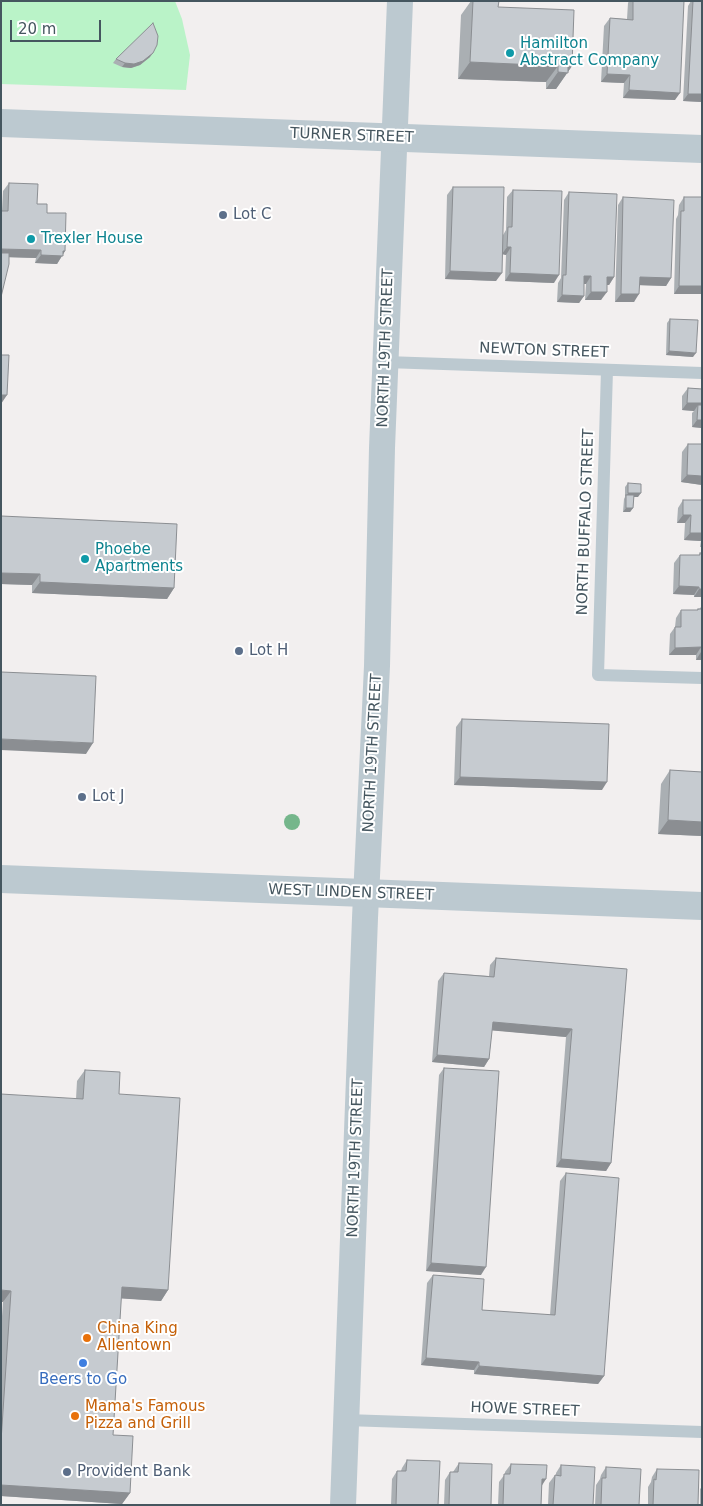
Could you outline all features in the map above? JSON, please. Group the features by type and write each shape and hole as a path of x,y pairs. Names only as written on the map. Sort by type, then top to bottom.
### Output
{"street":[{"name":"NORTH 19TH STREET","path":"343,1505 366,893 377,666 386,362 400,1"},
{"name":"TURNER STREET","path":"1,123 702,149"},
{"name":"WEST LINDEN STREET","path":"1,879 702,906"}],"lane":[{"name":"NEWTON STREET","path":"386,362 702,373"},
{"name":"NORTH BUFFALO STREET","path":"607,370 598,675 702,678"},
{"name":"HOWE STREET","path":"346,1420 702,1432"}],"green space":[{"path":"1,1 175,1 182,19 190,55 186,90 1,84"}],"building":[{"name":"Hamilton Abstract Company","path":"473,1 499,1 498,7 574,10 572,66 568,66 568,73 558,72 558,66 470,62"},
{"path":"633,1 684,1 680,93 629,90 630,75 607,74 610,18 633,20"},
{"path":"693,1 702,1 702,94 688,94"},
{"path":"153,23 158,36 157,45 153,53 143,61 134,64 116,59"},
{"name":"Trexler House","path":"9,183 38,184 37,204 47,204 47,213 66,213 65,251 63,251 63,256 41,255 41,250 1,249 1,211 8,211"},
{"path":"453,187 504,187 502,273 450,271"},
{"path":"513,190 562,191 559,275 510,273 511,247 507,247 508,227 512,227"},
{"path":"569,192 617,194 614,277 607,277 607,292 591,292 591,276 584,276 584,296 562,295 563,275 566,275"},
{"path":"623,197 674,200 671,278 640,277 639,294 621,294"},
{"path":"684,197 702,197 702,286 679,286 681,211 684,211"},
{"path":"1,253 9,253 9,264 1,297"},
{"path":"670,319 698,320 696,353 669,351"},
{"path":"1,355 9,355 7,395 1,395"},
{"path":"688,388 702,389 702,403 687,403"},
{"path":"698,405 702,405 702,420 697,420"},
{"path":"688,444 702,444 702,476 687,475"},
{"path":"628,483 641,484 641,493 628,493"},
{"path":"626,495 634,495 633,508 626,508"},
{"path":"683,500 702,500 702,533 690,533 691,515 683,515"},
{"name":"Phoebe Apartments","path":"1,516 177,524 174,588 40,582 40,574 1,573"},
{"path":"702,553 702,589 699,589 699,587 679,586 680,555 700,555"},
{"path":"702,609 702,652 701,647 675,648 675,627 681,627 681,610"},
{"path":"1,672 96,676 93,743 1,739"},
{"path":"462,719 609,724 607,782 460,777"},
{"path":"670,770 702,772 702,822 668,820"},
{"path":"496,958 627,969 611,1163 561,1159 572,1029 493,1022 489,1059 437,1055 444,973 494,977"},
{"path":"444,1068 499,1071 486,1267 431,1263"},
{"path":"85,1070 120,1072 119,1094 180,1098 168,1290 122,1287 113,1435 133,1436 130,1493 1,1485 1,1441 11,1291 1,1290 1,1094 83,1099"},
{"path":"566,1173 619,1178 604,1376 479,1366 479,1362 426,1358 433,1275 484,1279 482,1310 555,1315"},
{"path":"407,1460 440,1461 438,1505 396,1505 397,1471 406,1471"},
{"path":"459,1463 492,1464 491,1505 449,1505 450,1472 458,1472"},
{"path":"511,1464 547,1465 546,1479 542,1479 541,1505 503,1505 504,1474 510,1474"},
{"path":"561,1465 595,1467 593,1505 553,1505 555,1475 561,1476"},
{"path":"606,1467 641,1469 639,1505 601,1505 602,1478 606,1478"},
{"path":"657,1469 699,1470 698,1505 653,1505 654,1479 656,1480"}],"place":[{"name":"Hamilton Abstract Company","path":"510,53"},
{"name":"Lot C","path":"223,215"},
{"name":"Trexler House","path":"31,239"},
{"name":"Phoebe Apartments","path":"85,559"},
{"name":"Lot H","path":"239,651"},
{"name":"Lot J","path":"82,797"},
{"name":"China King Allentown","path":"87,1338"},
{"name":"Beers to Go","path":"83,1363"},
{"name":"Mama's Famous Pizza and Grill","path":"75,1416"},
{"name":"Provident Bank","path":"67,1472"}]}
